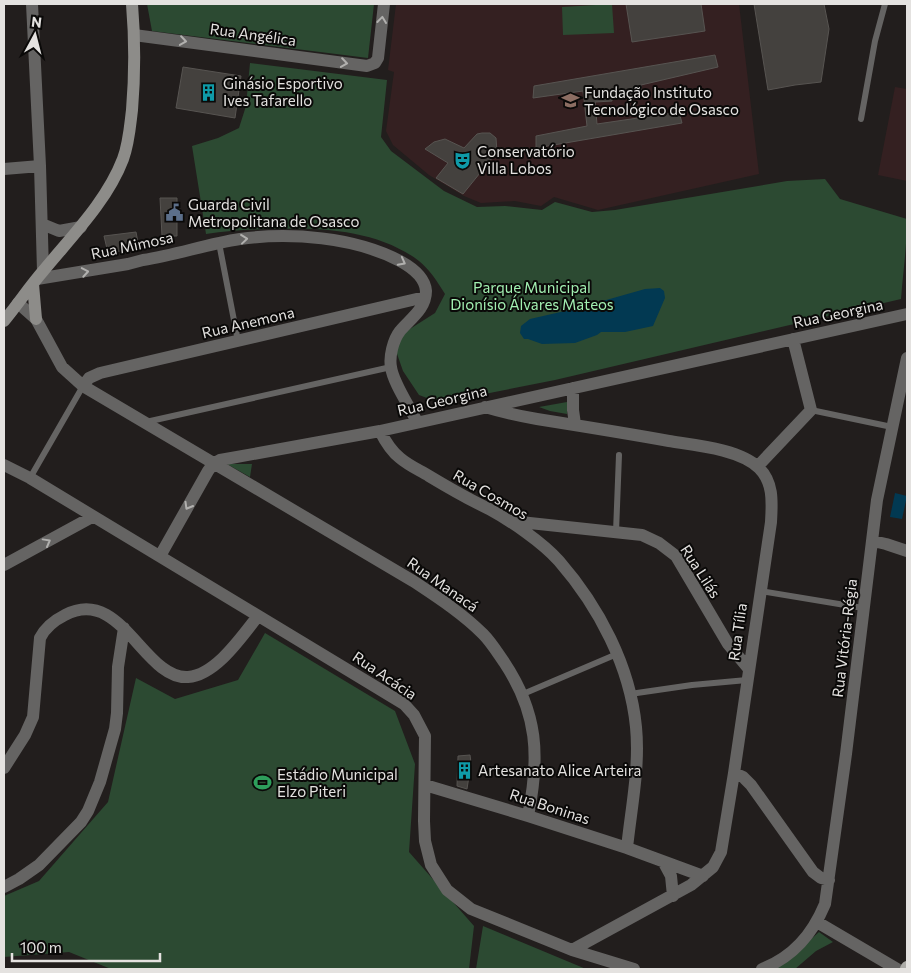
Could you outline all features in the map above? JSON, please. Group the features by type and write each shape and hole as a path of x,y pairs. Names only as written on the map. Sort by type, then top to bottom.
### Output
{"main road":[{"path":"6,318 81,226 112,183 124,158 130,134 134,84 132,4"},
{"path":"36,319 38,278"}],"street":[{"path":"32,4 42,224 38,278"},
{"name":"Rua Angélica","path":"134,35 367,66 375,63 378,58 384,4"},
{"path":"4,169 40,166"},
{"path":"42,224 59,231 81,226"},
{"name":"Rua Mimosa","path":"38,278 128,264 219,243 250,238 304,238 334,240 389,255 412,267 424,283 425,297"},
{"path":"417,422 391,368 392,352 396,337 414,316 425,297"},
{"name":"Rua Anemona","path":"83,386 89,378 100,373 425,297"},
{"path":"18,303 36,319 62,366 83,386 213,464 160,556"},
{"name":"Rua Georgina","path":"213,464 230,458 380,431 907,314"},
{"path":"6,318 36,319"},
{"path":"485,407 537,419 575,424 723,451 758,466 811,410 794,339"},
{"name":"Rua Vitória-Régia","path":"817,922 825,904 829,880 877,500 907,358"},
{"path":"573,388 575,424"},
{"path":"527,398 537,419"},
{"name":"Rua Cosmos","path":"380,431 385,441 400,458 460,494 511,521 558,559 595,609 617,654 630,694 636,728 635,771 627,848"},
{"name":"Rua Manacá","path":"213,464 413,581 483,634 513,675 529,710 534,737 533,793 528,816"},
{"name":"Rua Acácia","path":"4,465 30,478 404,704 414,715 425,736 424,821 427,852 437,876 447,890 472,909 572,950 634,969"},
{"name":"Rua Tília","path":"572,950 673,896 713,867 721,852 770,522 771,488 758,466"},
{"path":"4,565 92,516"},
{"name":"Rua Lilás","path":"511,521 647,536 670,550 676,556 748,674"},
{"path":"872,541 907,551"},
{"path":"4,768 25,735 33,717 38,646 44,632 63,616 83,610 95,611 106,615 124,628 168,673 179,677 189,677 204,672 220,660 258,616"},
{"path":"4,887 39,866 81,822 88,811 100,782 115,729 118,667 124,628"},
{"path":"734,772 751,785 813,872 821,878 829,880"},
{"name":"Rua Boninas","path":"425,785 627,848 703,876"},
{"path":"664,863 671,876 673,896"},
{"path":"762,969 794,951 817,922 898,969"}],"lane":[{"path":"861,119 875,40 885,4"},
{"path":"219,243 238,341"},
{"path":"145,422 391,368"},
{"path":"30,478 83,386"},
{"path":"811,410 892,427"},
{"path":"616,532 619,455"},
{"path":"760,591 863,608"},
{"path":"523,694 617,654"},
{"path":"630,694 748,674"}],"shaded area":[{"name":"Fundação Instituto Tecnológico de Osasco","path":"396,4 739,4 759,174 598,210 554,197 541,206 515,201 481,203 464,196 429,175 393,145 386,131 394,72 388,70"},
{"path":"895,87 907,89 907,181 878,175"}],"green space":[{"path":"147,4 374,4 368,58 152,31"},
{"path":"612,4 614,33 563,35 562,7"},
{"name":"Parque Municipal Dionísio Álvares Mateos","path":"250,63 387,80 381,137 391,151 444,191 477,207 505,206 542,210 555,202 592,212 615,210 787,181 825,179 840,199 907,219 901,299 555,380 454,400 435,401 419,395 403,371 396,351 402,334 435,313 445,294 430,272 419,261 402,250 384,242 344,232 283,228 206,234 192,146 218,138 239,128 246,106"},
{"path":"567,402 567,414 539,407"},
{"path":"227,464 252,464 250,477"},
{"name":"Estádio Municipal Elzo Piteri","path":"265,633 395,711 415,764 409,852 474,926 469,969 111,969 69,952 4,957 4,896 39,881 108,802 136,678 175,699 238,680"},
{"path":"483,926 586,969 476,969"},
{"path":"819,932 833,942 816,951 795,969 773,969 785,963"}],"water":[{"path":"660,288 664,291 665,298 653,326 625,332 601,332 575,343 542,344 524,339 520,333 521,326 530,319 645,289"},
{"path":"895,493 907,496 902,519 890,517"}],"building":[{"path":"626,4 701,4 705,31 632,42"},
{"path":"754,4 824,4 829,29 821,82 768,90"},
{"path":"715,55 718,67 641,85 642,94 612,97 612,101 595,102 597,124 679,112 682,123 536,148 536,136 587,126 583,91 533,98 534,86"},
{"name":"Ginásio Esportivo Ives Tafarello","path":"183,67 241,76 235,118 176,108"},
{"path":"490,133 496,138 497,152 463,194 436,178 448,163 425,149 434,142 445,139 464,148 477,134"},
{"path":"160,198 177,198 177,236 162,236"},
{"path":"136,232 139,248 108,253 104,236"},
{"name":"Artesanato Alice Arteira","path":"470,755 471,763 467,789 457,786 458,756"}],"place":[{"name":"Ginásio Esportivo Ives Tafarello","path":"209,92"},
{"name":"Fundação Instituto Tecnológico de Osasco","path":"570,101"},
{"name":"Conservatório Villa Lobos","path":"463,160"},
{"name":"Guarda Civil Metropolitana de Osasco","path":"174,213"},
{"name":"Artesanato Alice Arteira","path":"464,770"},
{"name":"Estádio Municipal Elzo Piteri","path":"263,783"}]}
